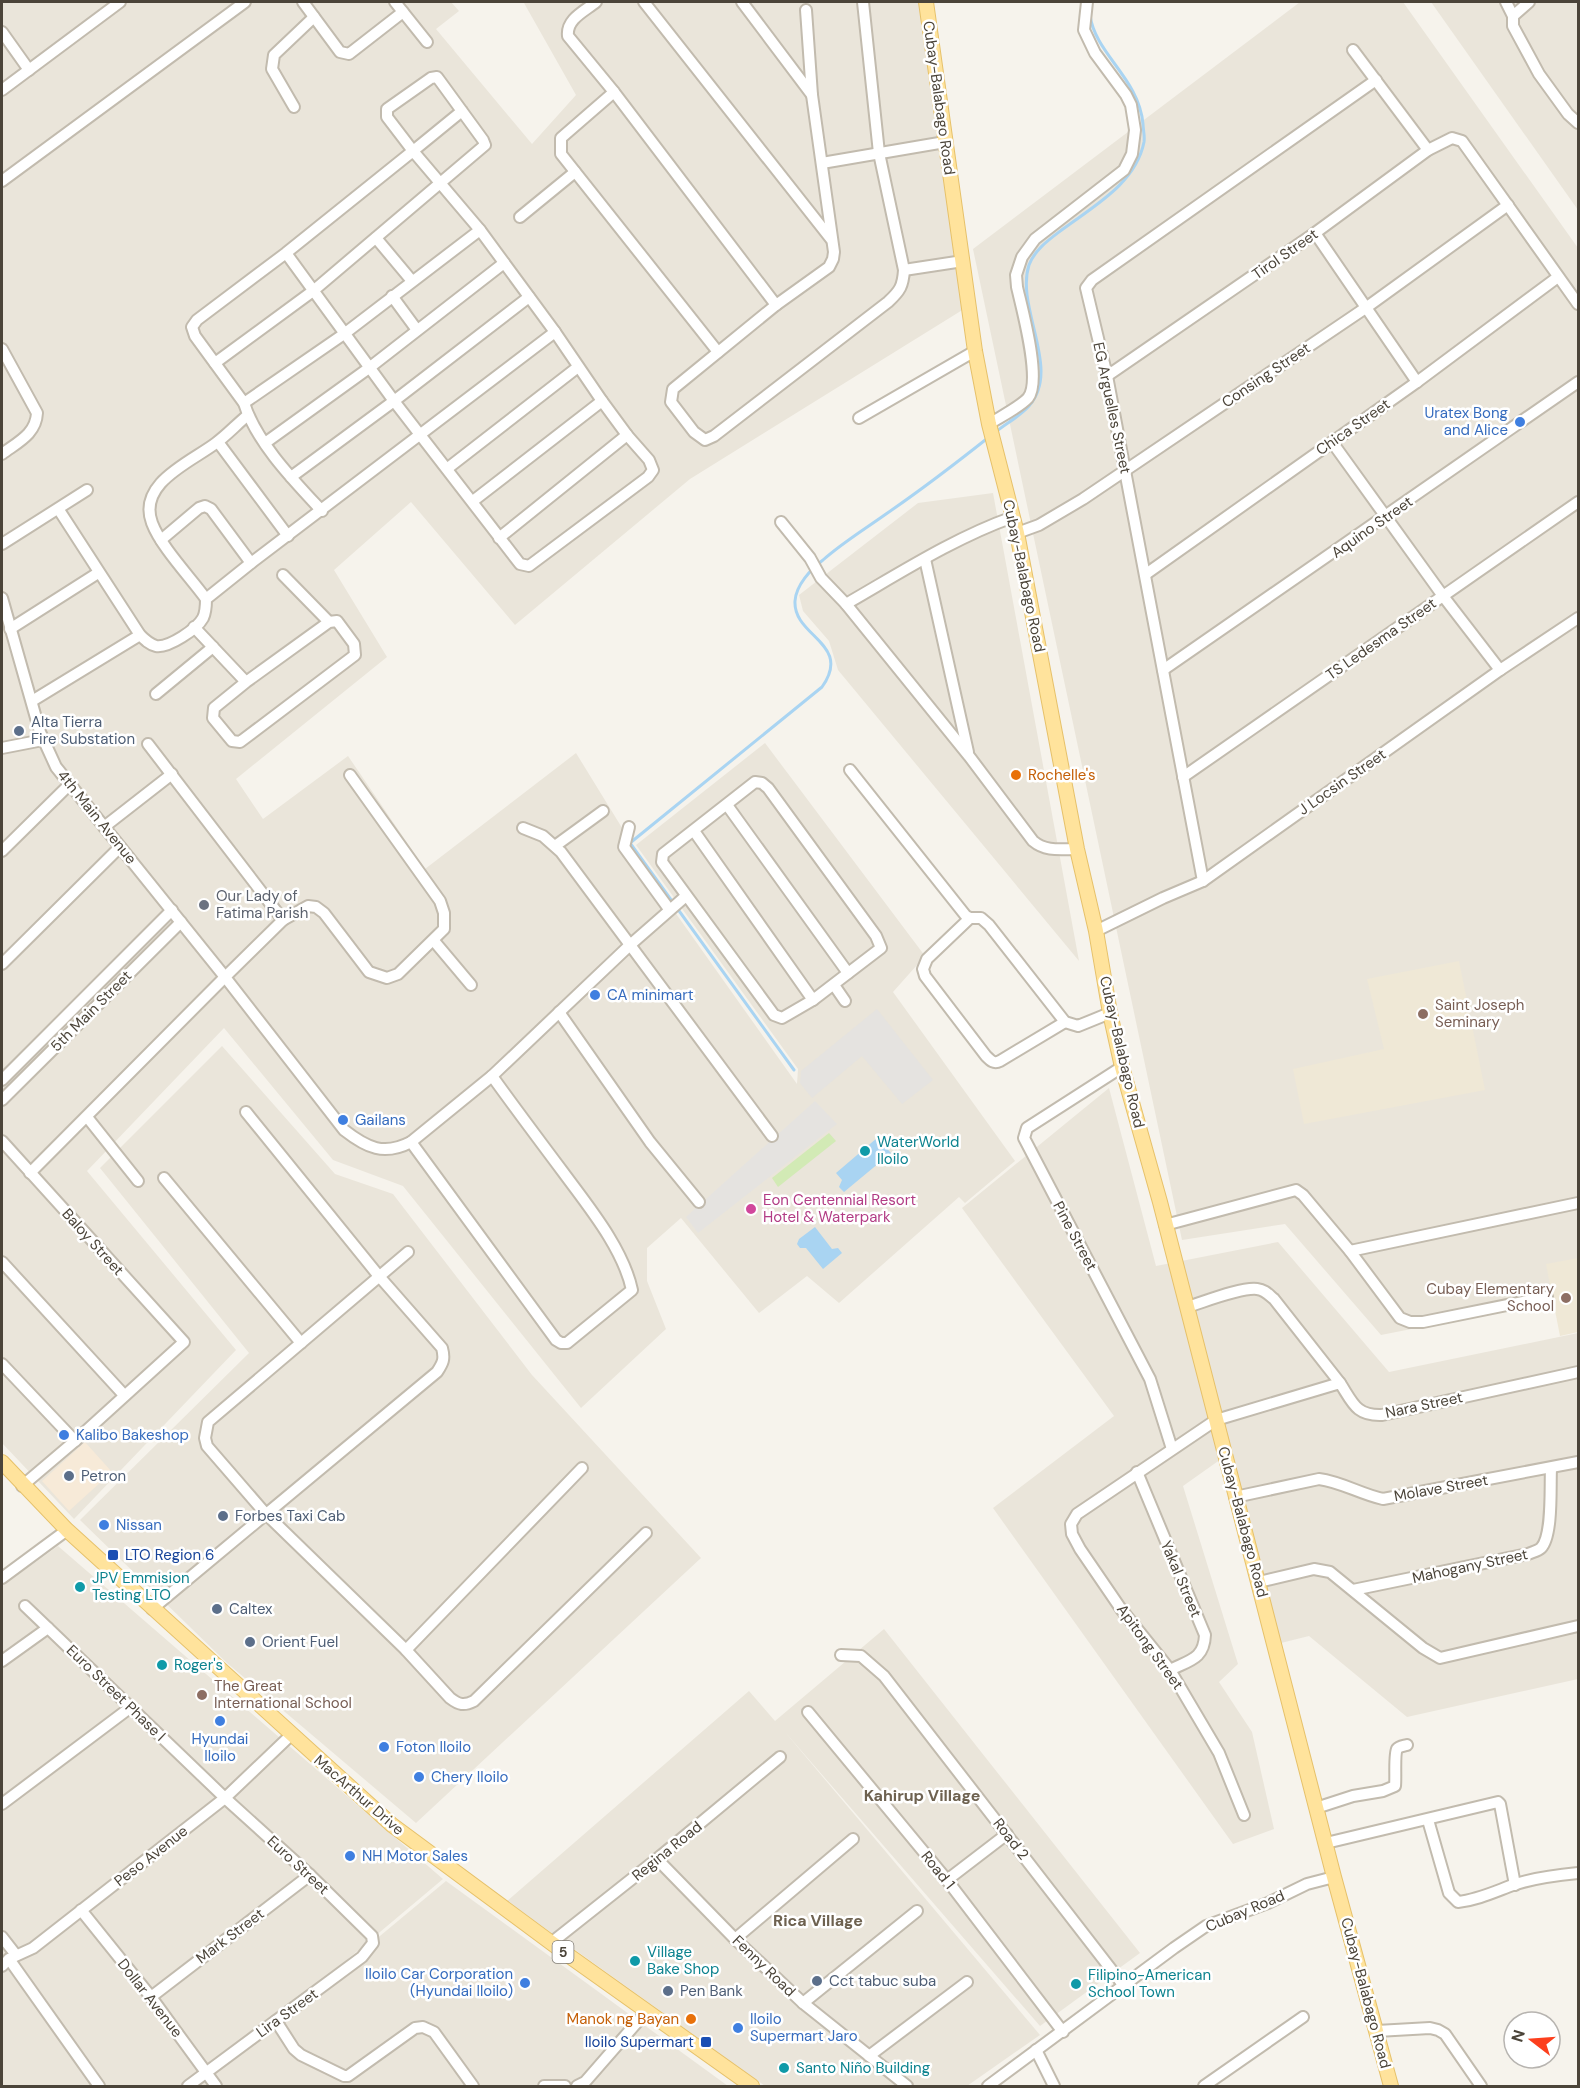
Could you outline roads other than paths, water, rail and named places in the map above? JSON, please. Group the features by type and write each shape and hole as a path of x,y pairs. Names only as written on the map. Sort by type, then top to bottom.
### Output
{"main road":[{"name":"Cubay-Balabago Road","path":"926,2 975,351 990,429 1017,533 1077,849 1096,931 1122,1067 1391,2086"},
{"name":"MacArthur Drive","path":"2,1462 22,1486 67,1530 392,1825 646,2012 752,2086"}],"street":[{"path":"2,90 120,2"},
{"path":"2,181 245,2"},
{"path":"303,2 340,52 349,54 403,12"},
{"path":"395,2 427,42"},
{"path":"596,2 570,22 567,30 568,36 614,92 776,305"},
{"path":"644,2 832,241"},
{"path":"742,2 812,95"},
{"path":"806,10 812,95 833,259 829,267 776,305 678,385 671,395 671,402 694,432 705,440 714,436 888,302 903,285 904,270 879,153 863,2"},
{"path":"990,429 1028,399 1034,382 1016,275 1022,257 1035,239 1124,170 1132,154 1135,130 1131,105 1126,94 1095,53 1084,30 1087,2"},
{"path":"1506,2 1513,15 1513,26 1534,65 1568,114 1578,123"},
{"path":"1513,15 1528,2"},
{"path":"294,107 272,69 272,62 274,55 314,17"},
{"path":"2,32 29,70"},
{"path":"1353,50 1428,150"},
{"path":"215,363 313,291 440,184 485,145 437,77 431,78 387,109 387,117 440,184 480,230 555,332 602,401 652,465 653,470 648,477 529,566 520,564 369,368 344,334 313,291 286,254"},
{"name":"EG Arguelles Street","path":"1203,881 1107,376 1086,288 1088,283 1376,80"},
{"path":"614,92 561,138 561,154 718,352"},
{"path":"322,510 291,477 265,442 248,415 244,403 192,331 194,323 286,254 462,111"},
{"name":"Tirol Street","path":"1107,376 1316,233 1428,150 1448,139 1462,141 1508,205"},
{"path":"822,163 945,142"},
{"path":"520,217 575,172"},
{"path":"1508,205 1578,304"},
{"name":"Consing Street","path":"1017,533 1039,525 1083,499 1367,308 1508,205"},
{"path":"244,403 344,334 480,230"},
{"path":"1316,233 1417,382"},
{"path":"376,237 412,281"},
{"path":"904,270 963,261"},
{"path":"265,442 369,368 504,263"},
{"name":"Chica Street","path":"1146,574 1417,382 1558,278"},
{"path":"392,296 417,330"},
{"path":"291,477 529,297"},
{"path":"59,510 140,636 158,646 177,640 205,615 207,599 251,563 555,332"},
{"path":"2,349 38,412 37,423 31,432 2,454"},
{"path":"859,418 975,351"},
{"path":"448,468 578,367"},
{"name":"Aquino Street","path":"1163,670 1578,382"},
{"path":"473,501 602,401"},
{"path":"207,599 161,540 152,523 150,512 152,500 158,486 166,477 218,442 248,415"},
{"path":"499,538 627,435"},
{"path":"218,442 288,536"},
{"path":"1332,442 1443,596 1500,670"},
{"path":"2,544 59,510 87,490"},
{"name":"TS Ledesma Street","path":"1183,777 1578,502"},
{"path":"161,540 205,506 211,509 251,563"},
{"path":"846,604 987,526 1013,517"},
{"path":"781,522 813,563 821,578 846,604 969,756 1029,836 1039,846 1050,850 1077,849"},
{"path":"925,559 969,756"},
{"path":"10,629 98,573"},
{"path":"283,574 329,622"},
{"name":"4th Main Avenue","path":"2,598 43,740 56,767 172,910 344,1130 372,1148 401,1147 411,1142"},
{"name":"J Locsin Street","path":"1096,931 1203,881 1500,670 1578,618"},
{"path":"337,621 354,644 355,655 240,742 232,741 213,718 213,711 246,682 329,622 337,621"},
{"path":"194,627 246,682"},
{"path":"32,701 140,636"},
{"path":"156,694 213,647"},
{"path":"2,748 43,740"},
{"path":"148,744 283,920"},
{"path":"850,770 966,916 981,918 989,925 1065,1022 1078,1026 1110,1013"},
{"path":"104,827 172,774"},
{"path":"30,1173 283,920 308,906 316,907 324,913 369,972 387,978 398,974 444,929 444,913 440,901 350,775"},
{"path":"629,827 624,847 677,903 777,1018 787,1016 813,1000 881,948 876,936 768,788 762,783 755,782 663,854 662,862 677,903"},
{"path":"2,851 70,784"},
{"path":"727,805 848,974"},
{"path":"555,846 603,810"},
{"path":"523,828 543,836 579,873 772,1136"},
{"path":"694,831 813,1000"},
{"path":"2,964 120,847"},
{"path":"492,1076 592,1212 620,1256 632,1290 567,1343 556,1340 411,1142 492,1076 677,903"},
{"name":"5th Main Street","path":"2,1080 172,910"},
{"path":"970,918 927,959 923,969 925,976 986,1056 996,1063 1065,1022"},
{"name":"5th Main Street","path":"2,1100 181,922"},
{"path":"434,941 471,985"},
{"path":"834,985 845,1001"},
{"path":"559,1012 650,1142 699,1202"},
{"name":"Pine Street","path":"1122,1067 1027,1128 1024,1138 1150,1379 1172,1449"},
{"path":"152,1609 437,1372 443,1363 442,1348 378,1275 246,1112"},
{"path":"87,1117 138,1181"},
{"name":"Baloy Street","path":"2,1141 184,1342 124,1395"},
{"path":"164,1178 301,1343"},
{"path":"1165,1225 1296,1190 1303,1194 1350,1251 1400,1318 1410,1322 1423,1322 1547,1297"},
{"path":"1350,1251 1578,1203"},
{"path":"408,1252 378,1275 208,1422 207,1446 266,1514 406,1650 458,1704 466,1705 474,1701 646,1533"},
{"path":"2,1262 124,1395 22,1486"},
{"name":"Nara Street","path":"1187,1307 1244,1290 1256,1288 1265,1291 1274,1299 1340,1383 1355,1406 1363,1413 1382,1415 1578,1372"},
{"path":"2,1364 75,1441"},
{"path":"1137,1472 1216,1420 1340,1383"},
{"name":"Molave Street","path":"1235,1497 1320,1479 1383,1499 1578,1462"},
{"path":"406,1650 582,1467"},
{"name":"Mahogany Street","path":"1353,1590 1540,1550 1546,1540 1548,1527 1551,1468"},
{"name":"Apitong Street","path":"1137,1472 1077,1514 1071,1524 1072,1534 1122,1609 1170,1670 1219,1753 1244,1815"},
{"name":"Yakal Street","path":"1137,1472 1205,1635 1204,1647 1200,1655 1170,1670"},
{"path":"2,1578 67,1530"},
{"path":"1259,1582 1314,1569 1330,1572 1423,1648 1440,1658 1578,1626"},
{"name":"Euro Street Phase I","path":"25,1606 225,1798"},
{"path":"2,1661 48,1628"},
{"name":"Road 2","path":"841,1655 856,1655 866,1659 884,1676 1124,1986"},
{"path":"2,1804 131,1707"},
{"name":"Road 1","path":"808,1712 947,1881 1062,2032"},
{"name":"Peso Avenue","path":"9,1960 33,1947 225,1798 291,1735"},
{"path":"1316,1808 1395,1786 1395,1753 1407,1745"},
{"name":"Regina Road","path":"551,1943 657,1859 780,1756"},
{"name":"Euro Street","path":"225,1798 370,1932"},
{"path":"1326,1843 1498,1802 1515,1885"},
{"path":"1428,1820 1447,1887 1453,1899 1458,1902 1515,1885 1557,1875 1578,1873"},
{"path":"947,1881 1007,1834"},
{"path":"735,1939 854,1839"},
{"name":"Fenny Road","path":"657,1859 735,1939 803,2003 907,2086"},
{"name":"Mark Street","path":"151,1997 310,1875"},
{"name":"Cubay Road","path":"988,2086 1206,1926 1268,1903 1307,1884 1334,1877"},
{"name":"Dollar Avenue","path":"81,1910 151,1997 216,2086"},
{"path":"803,2003 917,1911"},
{"name":"Lira Street","path":"188,2086 362,1957 373,1943 370,1932"},
{"path":"2,1937 9,1960 99,2086"},
{"path":"869,2056 967,1982"},
{"path":"577,2086 585,2082 646,2012"},
{"path":"1203,2086 1303,2017"},
{"path":"276,2021 294,2049 301,2055 344,2076 348,2076 415,2028 423,2027 434,2032 473,2086"},
{"path":"1377,2031 1430,2028 1438,2030 1445,2034 1481,2086"},
{"path":"1036,2050 1054,2086"},
{"path":"544,2086 565,2086"}],"water":[{"path":"877,1138 891,1153 844,1192 839,1187 842,1180 836,1173"},
{"path":"815,1227 832,1249 838,1248 842,1253 823,1269 806,1248 800,1248 797,1244 799,1239"}],"waterway":[{"path":"997,431 1025,410 1038,391 1041,374 1040,356 1026,282 1032,259 1048,241 1100,202 1123,181 1132,170 1144,142 1140,108 1134,93 1100,42 1090,15"},
{"path":"794,1070 630,843 822,687 830,672 831,660 827,650 803,623 797,613 795,601 798,589 809,573 838,548 989,437"}],"place":[{"name":"Uratex Bong and Alice","path":"1520,422"},
{"name":"Alta Tierra Fire Substation","path":"19,731"},
{"name":"Rochelle's","path":"1016,775"},
{"name":"Our Lady of Fatima Parish","path":"204,905"},
{"name":"CA minimart","path":"595,995"},
{"name":"Saint Joseph Seminary","path":"1423,1014"},
{"name":"Gailans","path":"343,1120"},
{"name":"WaterWorld Iloilo","path":"865,1151"},
{"name":"Eon Centennial Resort Hotel & Waterpark","path":"751,1209"},
{"name":"Cubay Elementary School","path":"1566,1298"},
{"name":"Kalibo Bakeshop","path":"64,1435"},
{"name":"Petron","path":"69,1476"},
{"name":"Forbes Taxi Cab","path":"223,1516"},
{"name":"Nissan","path":"104,1525"},
{"name":"LTO Region 6","path":"113,1555"},
{"name":"JPV Emmision Testing LTO","path":"80,1587"},
{"name":"Caltex","path":"217,1609"},
{"name":"Orient Fuel","path":"250,1642"},
{"name":"Roger's","path":"162,1665"},
{"name":"The Great International School","path":"202,1695"},
{"name":"Hyundai Iloilo","path":"220,1721"},
{"name":"Foton Iloilo","path":"384,1747"},
{"name":"Chery Iloilo","path":"419,1777"},
{"name":"NH Motor Sales","path":"350,1856"},
{"name":"Village Bake Shop","path":"635,1961"},
{"name":"Cct tabuc suba","path":"817,1981"},
{"name":"Iloilo Car Corporation (Hyundai Iloilo)","path":"525,1983"},
{"name":"Filipino-American School Town","path":"1076,1984"},
{"name":"Pen Bank","path":"668,1991"},
{"name":"Manok ng Bayan","path":"691,2019"},
{"name":"Iloilo Supermart Jaro","path":"738,2028"},
{"name":"Iloilo Supermart","path":"706,2042"},
{"name":"Santo Niño Building","path":"784,2068"}],"district":[{"name":"Kahirup Village","path":"922,1795"},
{"name":"Rica Village","path":"818,1920"}]}
